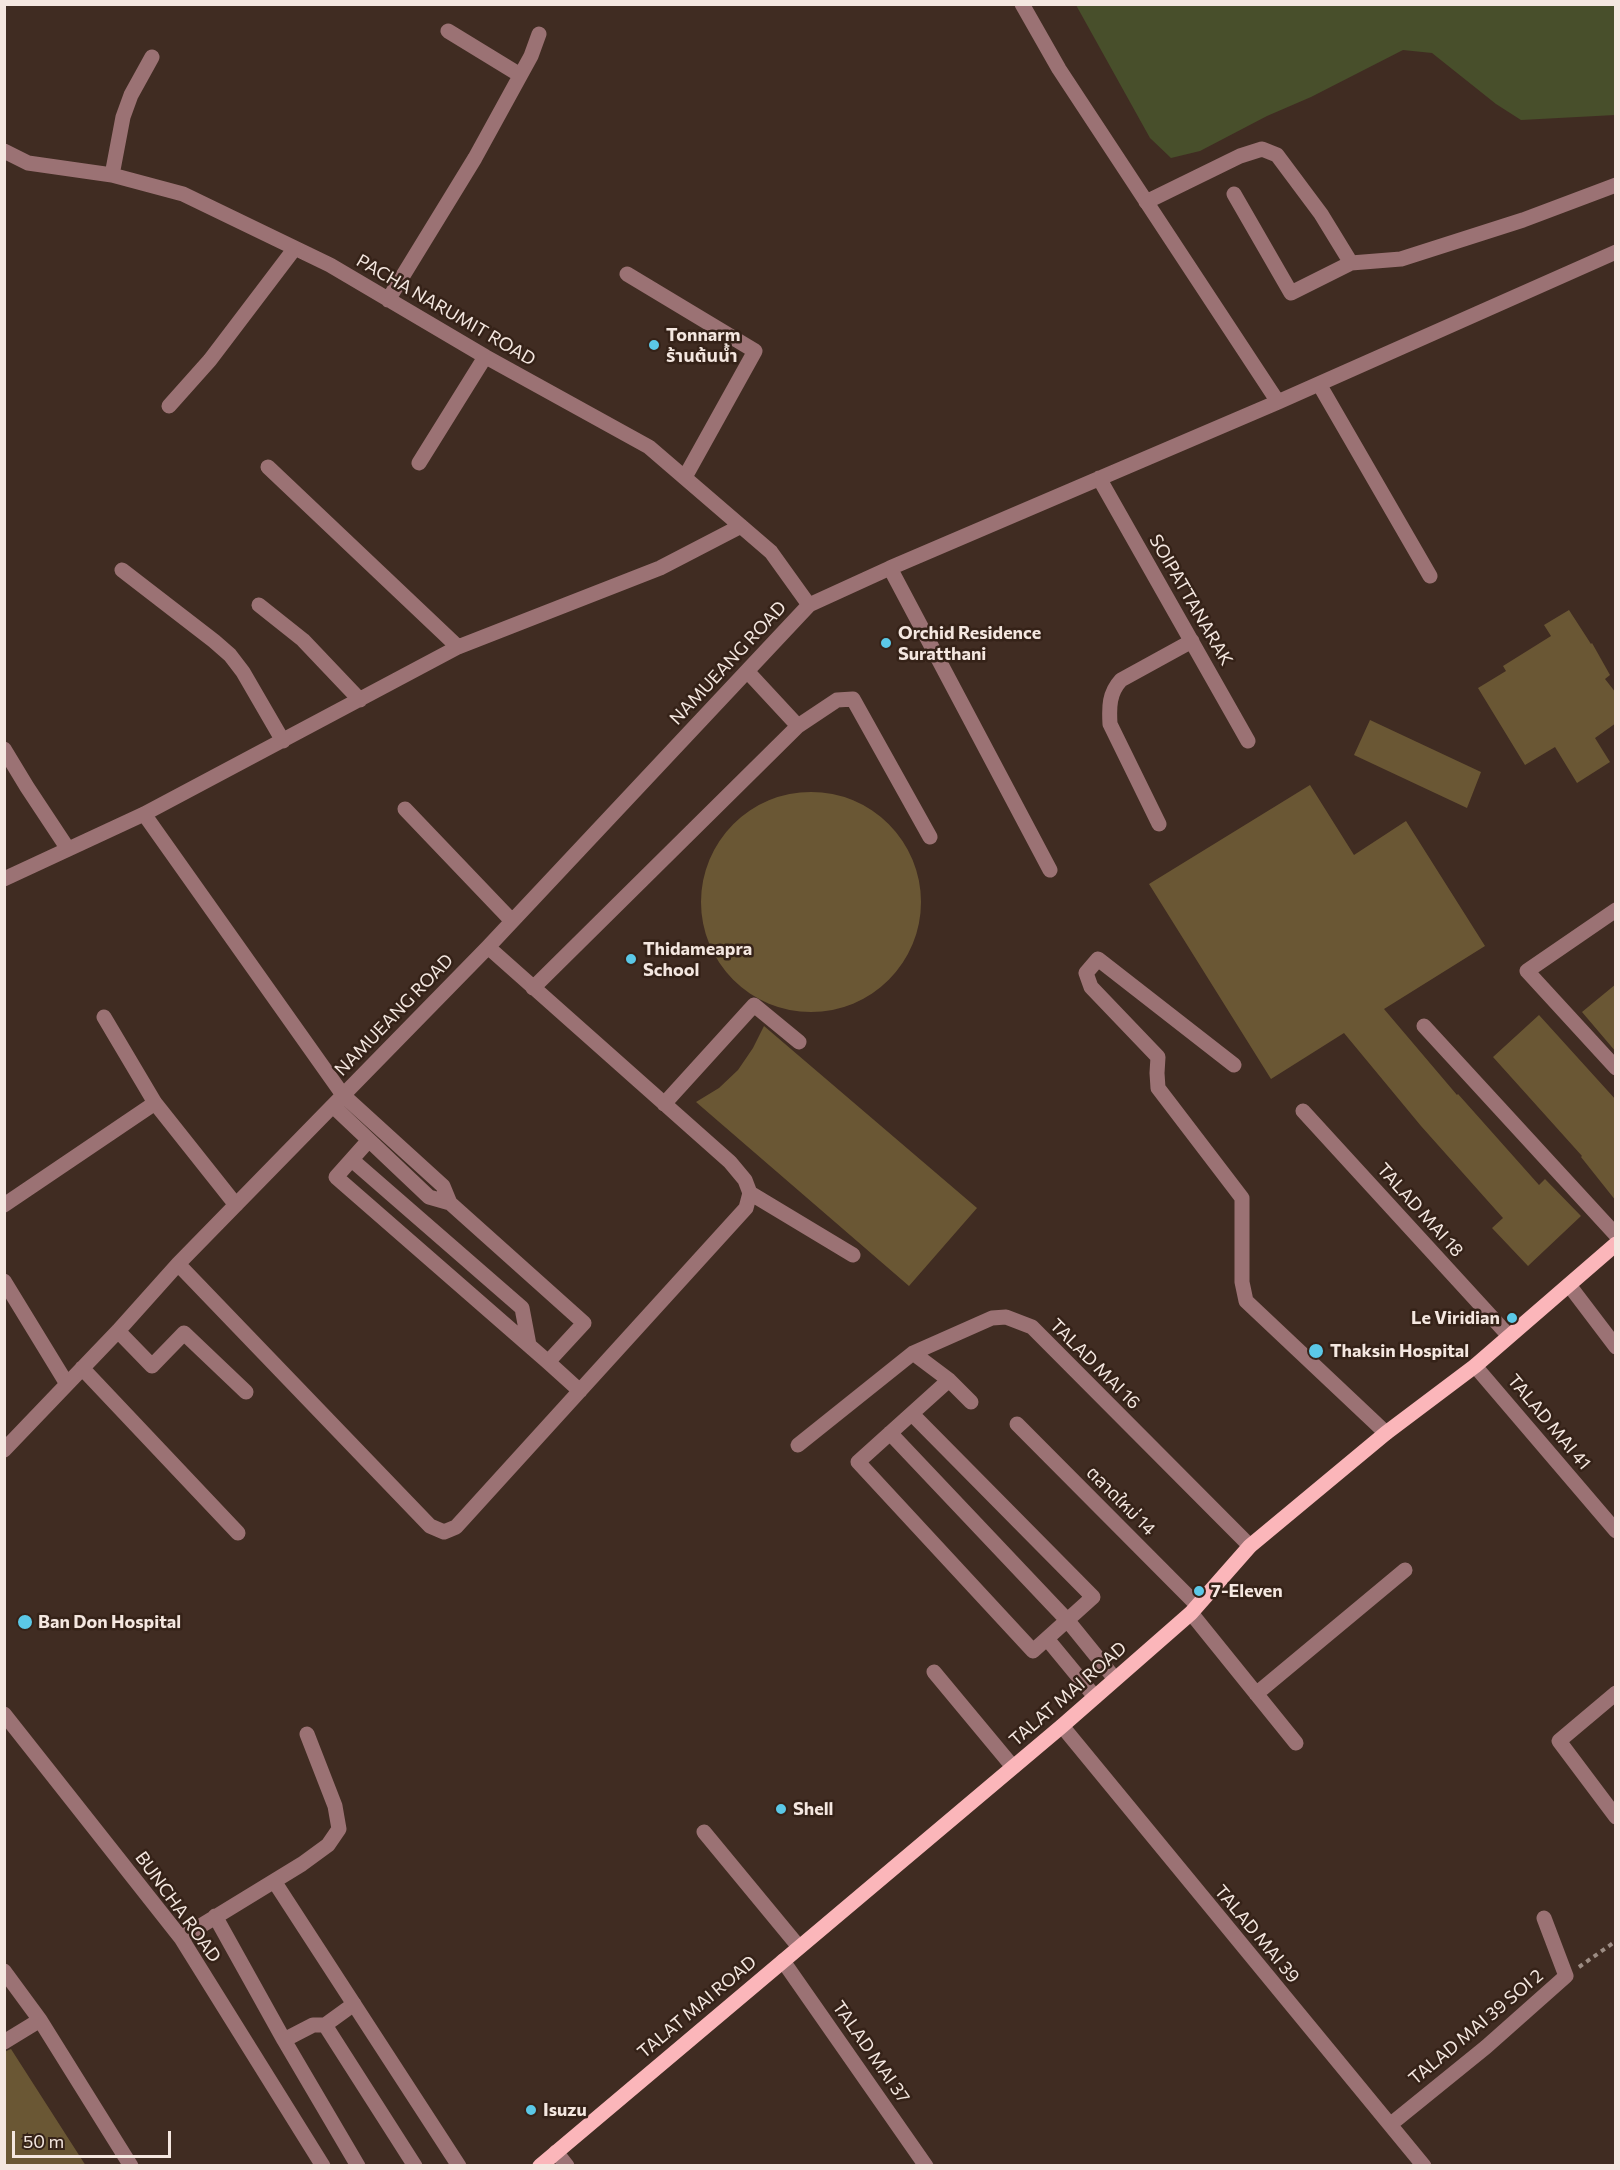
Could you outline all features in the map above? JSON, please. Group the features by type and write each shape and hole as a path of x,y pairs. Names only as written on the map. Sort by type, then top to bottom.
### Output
{"main road":[{"name":"TALAT MAI ROAD","path":"540,2166 1062,1726 1194,1609 1250,1546 1386,1433 1475,1366 1616,1244"}],"street":[{"path":"1022,4 1059,69 1278,402"},
{"path":"448,31 520,75"},
{"path":"388,300 475,158 531,56 539,33"},
{"path":"112,174 123,117 131,95 152,57"},
{"path":"1146,202 1240,156 1262,149 1277,155 1321,214 1351,263"},
{"name":"PACHA NARUMIT ROAD","path":"4,151 28,162 112,174 183,194 330,265 485,357 649,447 771,552 809,605"},
{"path":"1234,194 1291,293 1351,263 1401,259 1523,220 1616,185"},
{"path":"169,406 210,360 295,248"},
{"path":"809,605 1278,402 1616,252"},
{"path":"627,274 755,351 686,477"},
{"path":"418,462 485,357"},
{"path":"1319,384 1430,576"},
{"path":"268,467 458,647"},
{"name":"SOIPATTANARAK","path":"1099,478 1248,741"},
{"path":"4,879 144,814 458,647 660,568 741,526"},
{"path":"890,568 1050,870"},
{"path":"123,570 230,655 243,672 283,741"},
{"path":"260,605 303,640 360,700"},
{"name":"NAMUEANG ROAD","path":"4,1450 118,1331 178,1264 488,947 809,605"},
{"path":"1159,824 1110,724 1111,697 1115,686 1121,680 1192,641"},
{"path":"747,671 798,726"},
{"path":"533,988 798,726 837,700 853,699 930,837"},
{"path":"4,749 68,849"},
{"path":"405,809 512,921"},
{"path":"144,814 338,1100 369,1140 429,1197 450,1203"},
{"path":"1616,910 1527,971 1616,1068"},
{"path":"178,1264 430,1526 444,1532 456,1527 746,1208 750,1193 745,1180 730,1162 488,947"},
{"path":"1234,1065 1098,959 1086,973 1092,987 1158,1057 1158,1088 1242,1198 1242,1282 1246,1301 1386,1433"},
{"path":"664,1104 754,1005 799,1042"},
{"path":"104,1017 155,1103 236,1204"},
{"path":"1424,1026 1616,1235"},
{"path":"338,1100 443,1186 450,1203 584,1323 549,1362"},
{"path":"4,1205 155,1103"},
{"name":"TALAD MAI 18","path":"1303,1111 1509,1336"},
{"path":"369,1140 336,1177 580,1391"},
{"path":"352,1160 522,1308 529,1345"},
{"path":"750,1193 853,1255"},
{"path":"4,1281 67,1384"},
{"path":"1569,1285 1616,1347"},
{"name":"TALAD MAI 16","path":"798,1445 913,1353 992,1318 1006,1317 1032,1327 1250,1546"},
{"path":"118,1331 152,1366 184,1333 246,1392"},
{"path":"913,1353 949,1380 971,1402"},
{"name":"TALAD MAI 41","path":"1475,1366 1616,1531"},
{"path":"82,1368 238,1533"},
{"path":"912,1414 1093,1597 1048,1640 1033,1651 858,1462 949,1380"},
{"name":"ตลาดใหม่ 14","path":"1017,1424 1194,1609 1256,1694 1296,1743"},
{"path":"890,1433 1068,1621 1115,1679"},
{"path":"1256,1694 1405,1570"},
{"path":"1048,1640 1095,1697"},
{"path":"934,1672 1013,1767"},
{"path":"1616,1693 1559,1741 1616,1817"},
{"name":"BUNCHA ROAD","path":"4,1714 181,1938 322,2166"},
{"name":"TALAD MAI 39","path":"1062,1726 1424,2166"},
{"path":"181,1938 328,1845 339,1828 336,1806 307,1734"},
{"path":"704,1832 799,1947"},
{"path":"274,1881 459,2166"},
{"path":"215,1916 358,2166"},
{"name":"TALAD MAI 39 SOI 2","path":"1391,2124 1486,2047 1566,1976 1544,1918"},
{"name":"TALAD MAI 37","path":"783,1961 926,2166"},
{"path":"4,1971 40,2020 123,2163"},
{"path":"284,2040 313,2025 325,2025 354,2004"},
{"path":"4,2042 40,2020"},
{"path":"325,2025 415,2166"},
{"path":"556,2152 567,2166"}],"path":[{"path":"1566,1976 1616,1941"}],"green space":[{"path":"1076,5 1615,5 1615,115 1521,120 1496,104 1432,53 1403,50 1200,151 1171,158 1150,138"}],"building":[{"path":"1569,610 1592,643 1610,675 1605,679 1616,693 1616,723 1595,738 1610,762 1577,783 1555,747 1525,765 1478,688 1506,671 1503,666 1551,636 1544,625"},
{"path":"1370,720 1481,772 1467,808 1354,755"},
{"path":"1310,785 1354,855 1406,821 1485,946 1384,1009 1457,1095 1539,1185 1545,1179 1581,1216 1528,1266 1492,1228 1503,1218 1421,1126 1344,1033 1271,1079 1149,884"},
{"path":"800,792 822,792 853,800 872,810 889,824 903,841 913,860 921,891 921,913 913,944 903,963 889,980 872,994 853,1004 822,1012 800,1012 759,999 741,987 726,972 709,944 701,913 701,891 714,850 726,832 741,817 769,800"},
{"path":"1616,984 1616,1052 1582,1012"},
{"path":"1539,1015 1616,1100 1616,1201 1582,1156 1493,1057"},
{"path":"764,1026 977,1208 909,1286 696,1102 719,1088 738,1070"},
{"path":"11,2049 86,2166 4,2166 4,2052"}],"place":[{"name":"Tonnarm ร้านต้นน้ำ","path":"654,345"},
{"name":"Orchid Residence Suratthani","path":"886,643"},
{"name":"Thidameapra School","path":"631,959"},
{"name":"Le Viridian","path":"1512,1318"},
{"name":"Thaksin Hospital","path":"1316,1351"},
{"name":"7-Eleven","path":"1199,1591"},
{"name":"Ban Don Hospital","path":"25,1622"},
{"name":"Shell","path":"781,1809"},
{"name":"Isuzu","path":"531,2110"}]}
